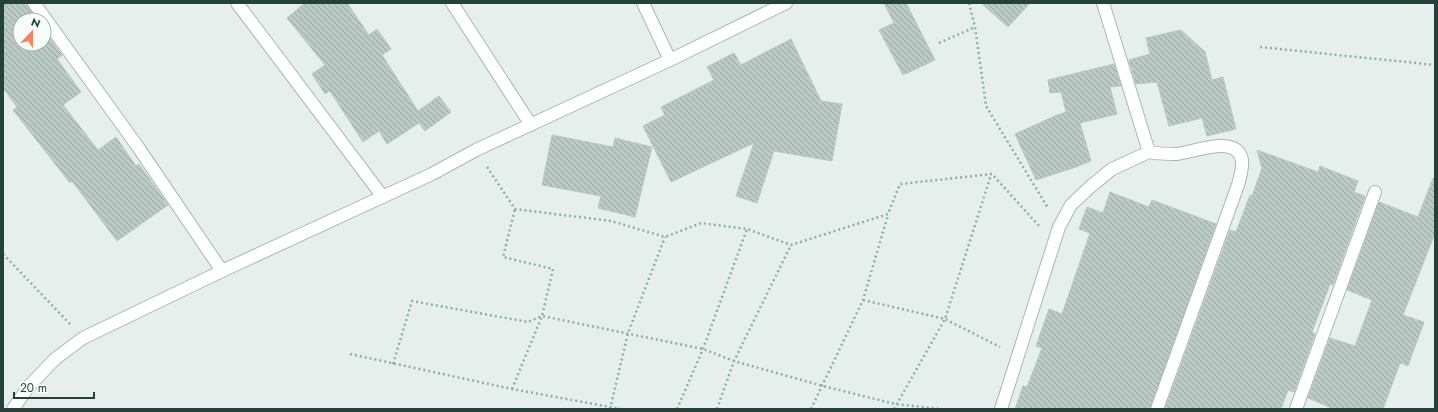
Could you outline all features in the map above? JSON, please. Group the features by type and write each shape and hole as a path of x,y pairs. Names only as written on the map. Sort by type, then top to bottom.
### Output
{"street":[{"path":"34,3 138,147 222,271"},
{"path":"237,3 383,197"},
{"path":"452,3 531,125"},
{"path":"643,3 670,60"},
{"path":"13,409 29,386 55,359 83,338 222,271 432,174 476,150 670,60 786,3"},
{"path":"1103,3 1149,152"},
{"path":"1001,409 1059,227 1071,205 1090,187 1112,170 1149,152 1178,154 1223,146 1231,147 1239,152 1242,161 1238,185 1157,409"},
{"path":"1296,409 1375,192"}],"path":[{"path":"969,3 975,27 986,106 1059,227"},
{"path":"939,43 975,27"},
{"path":"1260,47 1435,65"},
{"path":"476,150 515,209 502,257 553,269 542,316 512,389"},
{"path":"811,409 863,300 888,214 900,184 992,174"},
{"path":"992,174 1055,243"},
{"path":"894,409 895,404 945,319 992,174"},
{"path":"515,209 611,221 664,237 701,223 747,229 791,245 888,214"},
{"path":"677,409 704,349 747,229"},
{"path":"610,408 628,333 664,237"},
{"path":"717,409 734,361 791,245"},
{"path":"3,254 83,338"},
{"path":"863,300 945,319 1018,356"},
{"path":"392,364 412,301 528,322 542,316 628,333 704,349 734,361 895,404 941,409"},
{"path":"350,354 512,389 621,409"}],"building":[{"path":"3,3 27,3 31,12 12,12 12,52 52,52 52,41 62,55 57,59 81,92 63,105 98,150 116,137 136,166 139,164 168,205 117,241 72,181 70,183 13,110 17,107 3,88"},
{"path":"305,3 347,3 369,35 377,29 391,49 382,55 418,111 439,96 451,112 425,131 419,123 387,144 379,131 363,142 330,91 325,94 312,74 325,65 287,18"},
{"path":"884,3 906,3 935,60 903,75 879,30 894,23"},
{"path":"981,3 1030,3 1008,27"},
{"path":"1181,30 1205,52 1212,80 1223,77 1236,129 1207,136 1202,118 1169,126 1157,82 1136,84 1129,60 1150,54 1146,38"},
{"path":"791,39 821,101 842,104 832,161 774,151 757,203 736,196 754,143 671,182 643,126 665,115 661,107 714,80 707,67 734,53 741,65"},
{"path":"1114,64 1121,86 1110,87 1117,114 1080,123 1091,161 1036,180 1015,134 1066,112 1061,92 1050,93 1048,80"},
{"path":"552,135 613,147 615,138 652,147 635,217 598,208 601,196 542,185"},
{"path":"1257,150 1318,172 1320,166 1358,181 1354,192 1365,196 1333,285 1330,284 1312,332 1315,334 1294,392 1288,390 1281,409 1165,409 1230,230 1236,232 1250,195 1252,196 1262,168"},
{"path":"1433,178 1435,178 1435,233 1403,315 1424,322 1408,366 1400,363 1383,409 1334,409 1308,398 1330,338 1355,346 1372,300 1347,290 1379,202 1418,217"},
{"path":"1110,192 1149,207 1152,200 1216,224 1150,409 1015,409 1023,386 1027,387 1042,348 1036,346 1049,309 1062,314 1090,233 1079,229 1087,207 1103,213"}]}
